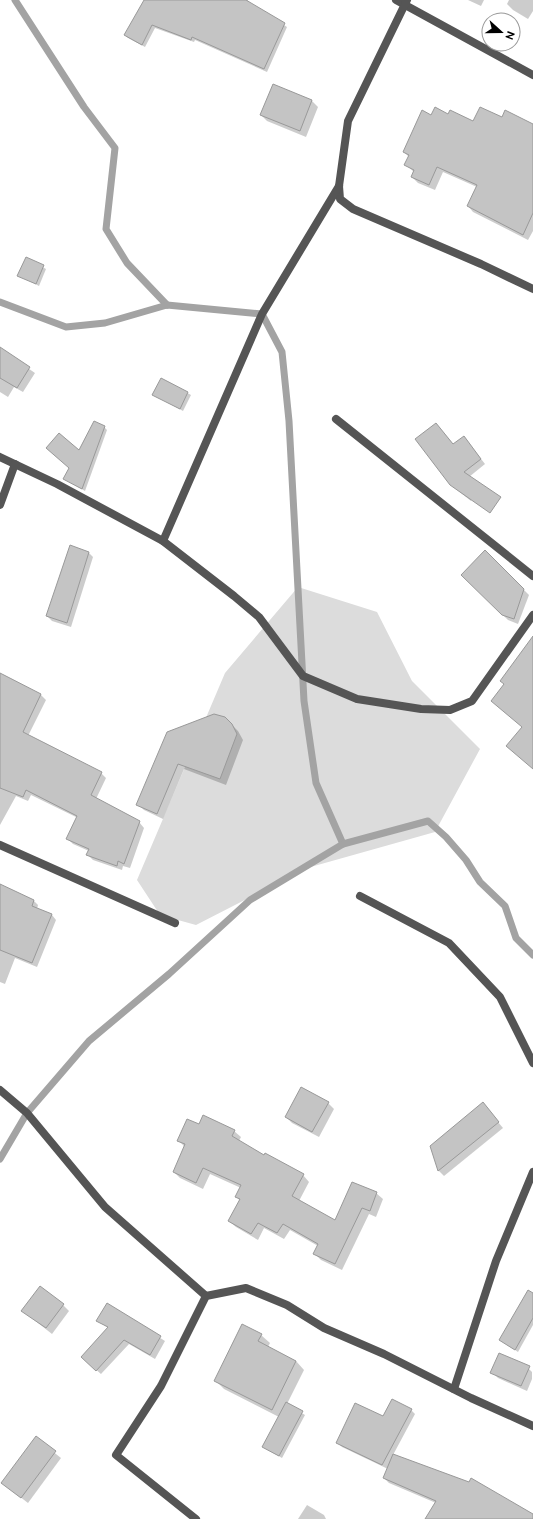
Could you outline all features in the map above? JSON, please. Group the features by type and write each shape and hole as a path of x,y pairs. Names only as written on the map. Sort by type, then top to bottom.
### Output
{"street":[{"path":"396,0 406,3 533,75"},
{"path":"406,3 348,121 339,186 340,199 353,210 481,264 533,289"},
{"path":"163,542 262,314 339,186"},
{"path":"336,419 533,576"},
{"path":"0,457 58,484 163,542 203,571 260,617 303,676 357,699 421,709 450,710 472,701 533,614"},
{"path":"0,505 15,464"},
{"path":"0,845 175,923"},
{"path":"360,896 449,943 500,997 533,1063"},
{"path":"0,1090 27,1113 105,1207 206,1296"},
{"path":"454,1389 496,1261 533,1172"},
{"path":"206,1296 246,1288 287,1305 324,1328 384,1354 533,1426"},
{"path":"196,1519 116,1455 161,1386 206,1296"}],"shaded area":[{"path":"298,587 377,612 412,681 480,749 435,832 307,868 196,925 160,915 137,880 225,673"}],"building":[{"path":"144,0 246,0 285,23 264,69 192,37 191,40 152,25 142,45 124,35"},
{"path":"273,84 312,100 300,131 260,115"},
{"path":"435,107 448,114 450,110 473,121 480,107 502,117 505,110 533,124 533,213 523,235 467,206 477,185 437,167 429,185 411,177 414,170 404,165 409,155 403,152 422,110 431,115"},
{"path":"26,257 44,265 36,284 17,276"},
{"path":"0,347 30,367 17,388 0,378"},
{"path":"161,378 188,392 180,409 152,395"},
{"path":"94,421 105,426 82,489 63,479 69,468 46,448 59,433 79,450"},
{"path":"436,423 453,444 464,436 481,459 464,472 501,497 490,513 450,485 415,439"},
{"path":"70,545 89,552 67,623 46,616"},
{"path":"485,550 524,589 514,619 502,615 461,575"},
{"path":"533,636 533,769 506,746 522,727 491,701 504,684 500,681"},
{"path":"0,673 41,694 23,732 102,772 91,795 140,821 124,864 118,861 117,866 86,855 89,849 66,839 77,816 26,790 23,797 0,788"},
{"path":"214,714 225,717 232,724 237,734 220,779 178,764 157,814 136,805 167,732"},
{"path":"0,884 34,900 32,906 52,914 32,963 0,950"},
{"path":"301,1087 329,1102 312,1132 285,1117"},
{"path":"483,1102 499,1122 438,1171 430,1146"},
{"path":"203,1115 235,1130 232,1136 264,1155 265,1153 304,1174 292,1196 335,1220 352,1182 377,1192 370,1211 362,1208 335,1264 313,1254 318,1244 283,1224 277,1233 258,1223 251,1234 228,1221 240,1199 235,1197 241,1185 203,1168 196,1183 173,1172 185,1144 177,1141 187,1119 199,1124"},
{"path":"40,1286 64,1304 46,1328 21,1311"},
{"path":"528,1290 533,1293 533,1318 515,1350 499,1340"},
{"path":"107,1303 161,1336 150,1355 124,1340 96,1371 81,1357 108,1327 96,1321"},
{"path":"242,1324 262,1334 258,1341 296,1361 272,1410 214,1381"},
{"path":"499,1353 530,1366 521,1386 490,1373"},
{"path":"392,1399 412,1409 382,1465 336,1443 355,1403 383,1416"},
{"path":"286,1402 303,1411 279,1456 262,1447"},
{"path":"36,1436 56,1451 21,1498 1,1483"},
{"path":"393,1454 469,1482 471,1478 533,1514 533,1519 425,1519 436,1501 383,1478"}],"waterway":[{"path":"15,0 84,107 115,148 106,229 127,263 167,305"},
{"path":"0,302 66,327 105,323 167,305 262,314 282,352 289,421 304,701 316,783 343,844"},
{"path":"0,1159 27,1113 89,1041 169,974 250,900 343,844 428,821 446,837 466,860 480,882 505,906 516,938 533,955"}]}
